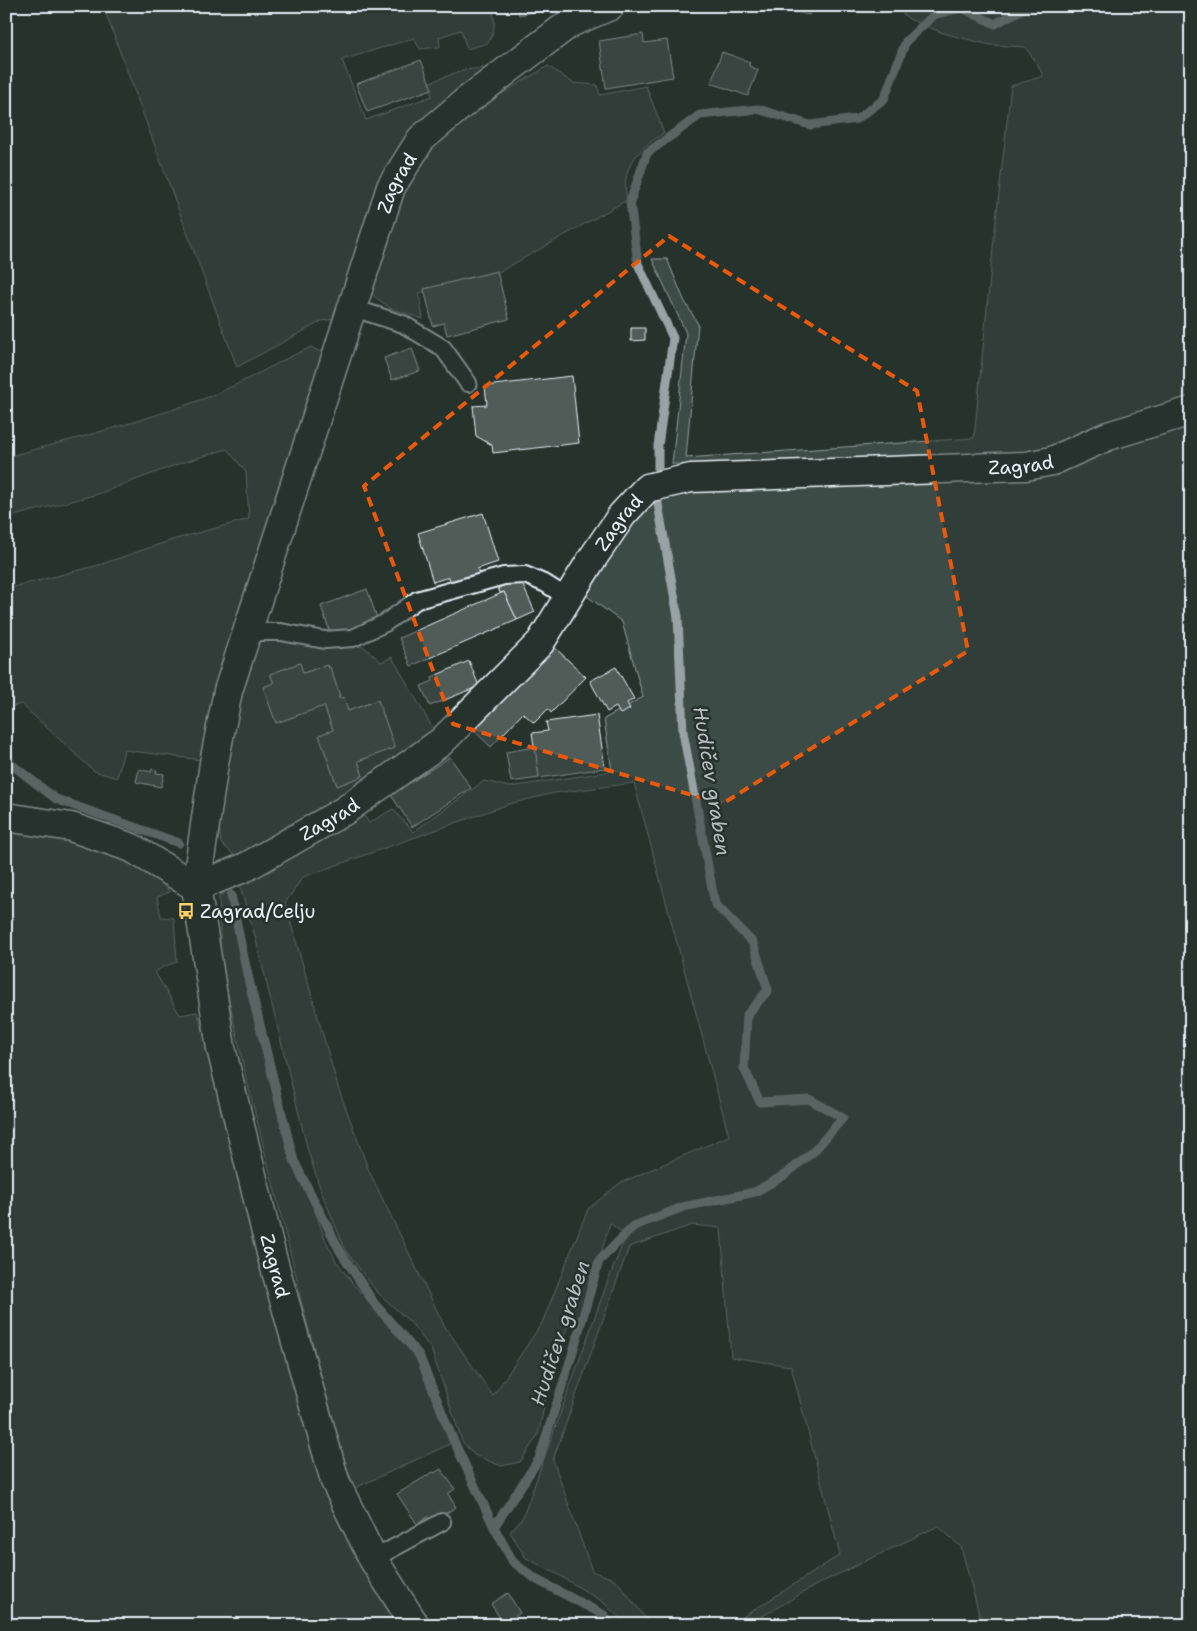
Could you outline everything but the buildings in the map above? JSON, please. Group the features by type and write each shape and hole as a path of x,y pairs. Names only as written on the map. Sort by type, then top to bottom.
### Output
{"street":[{"name":"Zagrad","path":"415,1625 373,1559 335,1481 271,1253 221,1048 196,887 214,763 228,691 391,187 421,140 465,102 570,23 610,6"},
{"name":"Zagrad","path":"196,887 246,867 344,811 441,742 540,643 622,515 647,488 691,478 1026,466 1052,461 1108,436 1191,411"},
{"path":"6,817 70,827 132,848 196,887"}],"lane":[{"path":"352,308 403,324 443,348 468,383"},
{"path":"247,632 282,632 325,640 354,638 385,623 417,600 504,576 525,575 546,584 568,598"},
{"path":"373,1559 442,1522"}],"highlighted area":[{"path":"669,236 917,391 968,651 722,804 453,724 364,486"}],"shaded area":[{"path":"103,6 490,6 494,16 494,25 488,43 467,49 461,30 439,37 440,47 420,49 414,38 342,60 366,120 432,96 428,83 463,70 484,68 483,76 415,131 339,318 322,321 237,367"},
{"path":"894,6 1191,6 1191,398 1062,450 1020,456 724,466 672,464 686,333 652,259 667,259 684,300 698,324 686,458 974,438 1011,86 1043,76 1037,63 1025,47 990,45 943,33 909,19"},
{"path":"548,66 573,83 597,85 600,95 646,86 664,133 646,146 633,160 626,178 627,200 501,271 419,293 423,319 390,308 371,294 404,189 417,165 440,136 471,112"},
{"path":"311,347 324,354 202,760 124,750 117,778 94,771 21,704 6,708 6,589 99,565 172,540 249,519 246,472 227,449 181,463 98,494 6,518 6,457 161,414 211,396"},
{"path":"1191,418 1191,1625 982,1625 961,1547 938,1526 818,1584 747,1625 730,1625 840,1555 791,1366 731,1357 721,1228 692,1225 629,1247 553,1460 592,1571 616,1580 651,1625 627,1625 603,1602 526,1558 510,1532 523,1517 607,1283 626,1236 610,1223 588,1308 568,1326 554,1360 538,1435 520,1462 501,1466 474,1455 462,1441 431,1349 411,1323 376,1291 346,1251 321,1191 308,1151 254,932 239,884 267,872 278,862 359,808 369,823 393,809 413,832 484,781 510,787 612,771 604,719 643,697 622,622 583,593 606,563 607,550 652,499 683,486 687,494 698,492 697,487 1006,474","holes":["634,783 729,1136 620,1183 588,1209 542,1323 493,1396 444,1325 369,1171 338,1087 285,903 303,877 509,804 554,793"]},
{"path":"274,636 296,636 336,648 363,646 381,662 392,657 436,734 265,847 234,855 221,843 217,811 237,708 256,642"},
{"path":"6,830 82,843 142,862 170,892 157,897 161,917 174,918 177,962 155,972 180,1015 197,1012 206,1039 286,1359 330,1500 397,1625 6,1625"},
{"path":"231,887 296,1158 325,1239 336,1261 354,1285 390,1323 403,1333 419,1356 450,1444 355,1488 345,1463 300,1297 247,1081 221,963 219,897"}],"waterway":[{"name":"Hudičev graben","path":"494,1527 539,1459 599,1261 634,1226 683,1207 755,1192 786,1174 813,1152 843,1118 809,1099 760,1102 744,1068 747,1015 768,990 753,943 715,904 683,732 678,617 658,504 658,446 673,338 638,264 630,202 647,153 700,115 758,109 810,125 857,119 884,99 906,41 935,14 962,8 995,24 1028,6"},
{"path":"6,760 56,799 179,843"},
{"path":"231,895 249,983 294,1161 340,1251 374,1303 419,1355 452,1437 494,1527 513,1562 537,1580 604,1615 611,1625"}],"place":[{"name":"Zagrad/Celju","path":"186,911"}]}
